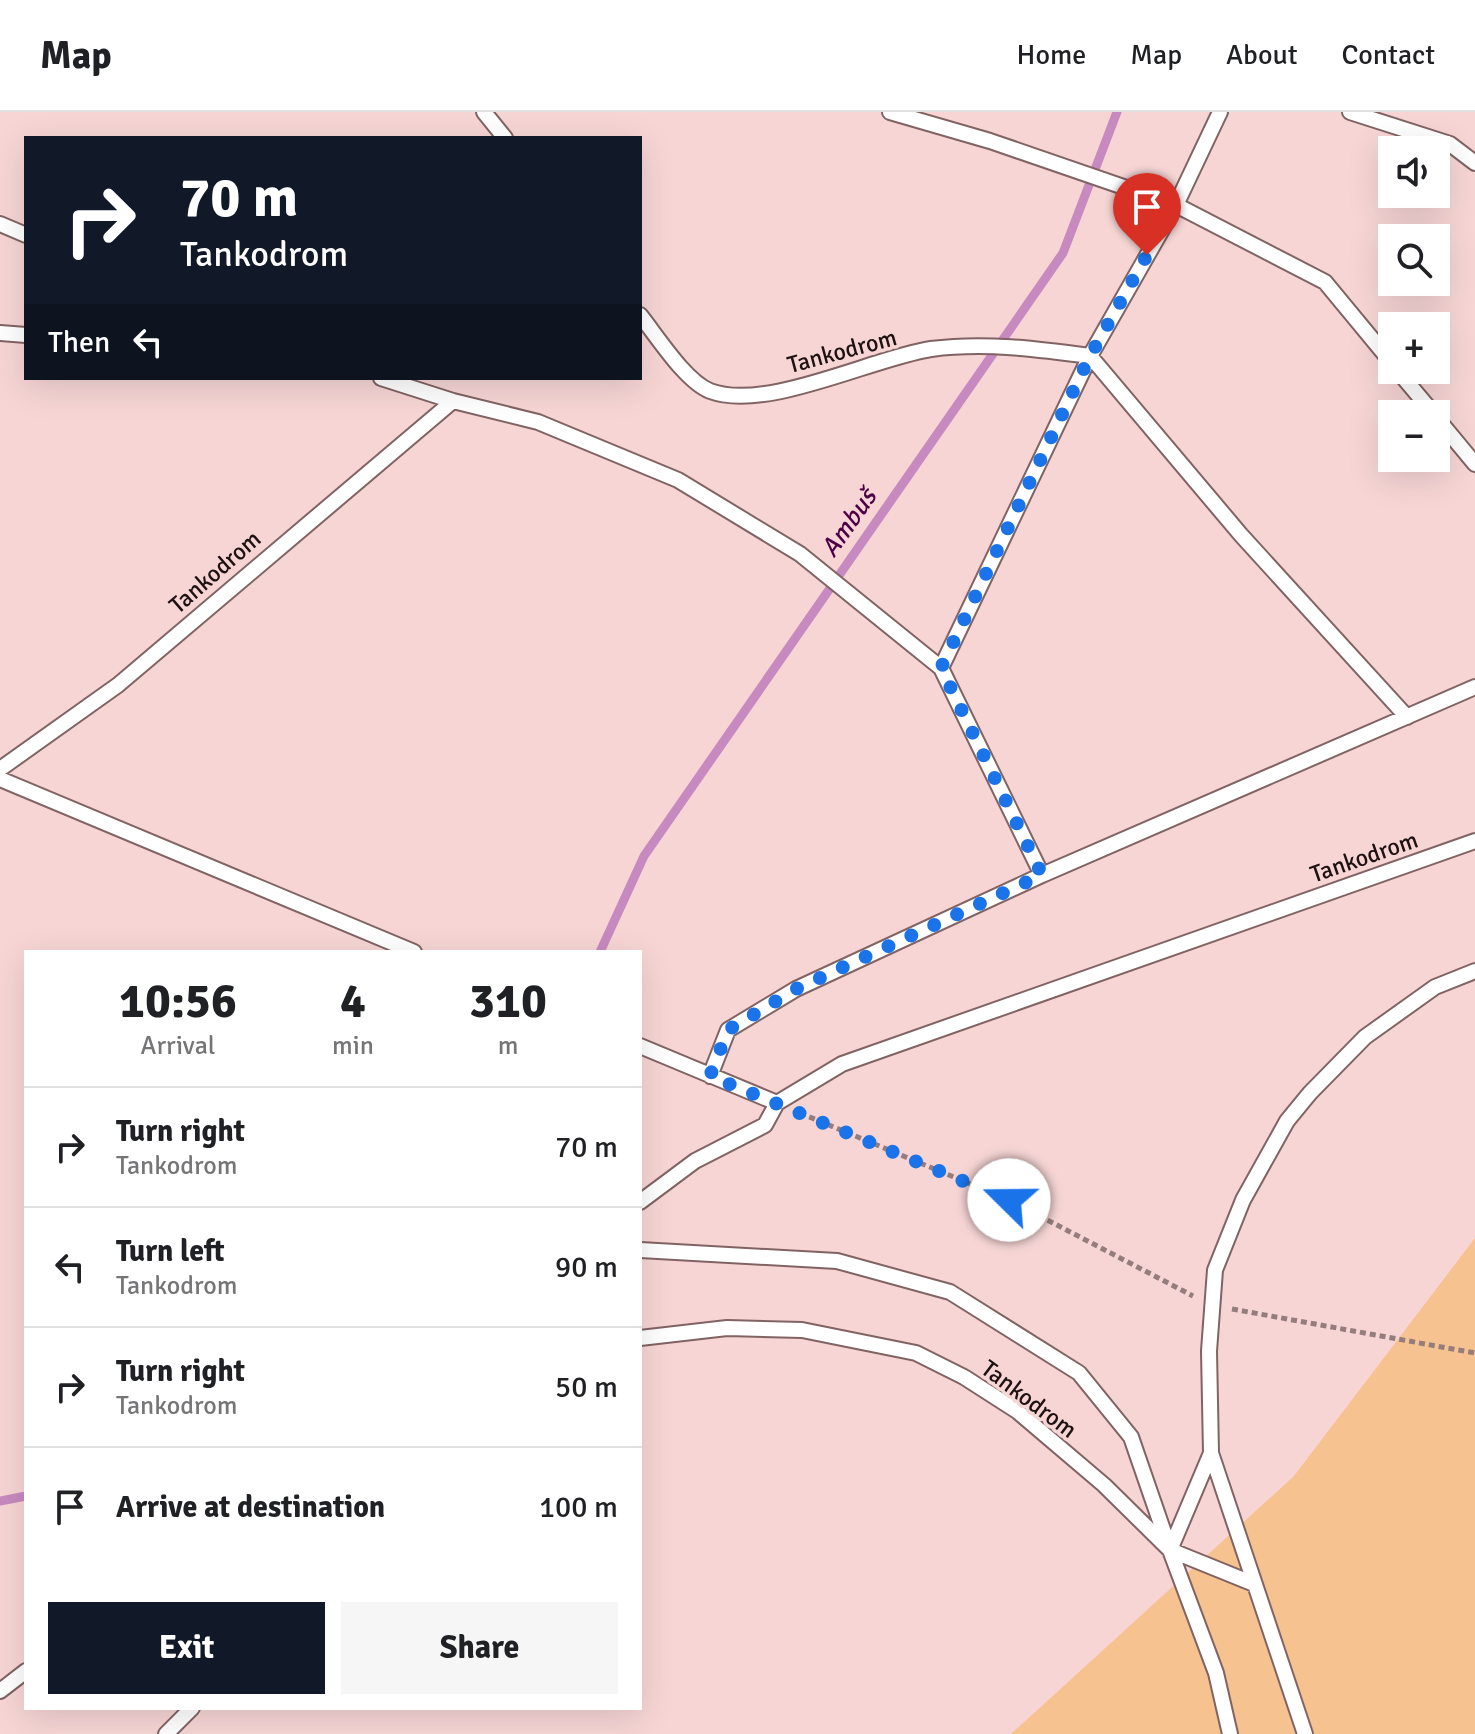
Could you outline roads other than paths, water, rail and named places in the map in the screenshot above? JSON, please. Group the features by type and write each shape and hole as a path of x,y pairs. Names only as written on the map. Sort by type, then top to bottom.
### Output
{"lane":[{"path":"484,112 503,136"},
{"path":"890,112 990,141 1176,205 1325,282 1378,346"},
{"path":"941,668 1090,356 1176,205 1220,112"},
{"path":"1350,112 1450,144 1475,163"},
{"path":"0,224 24,234"},
{"name":"Tankodrom","path":"642,318 681,367 707,390 730,396 784,390 930,349 1012,347 1090,356"},
{"path":"0,333 24,335"},
{"path":"1090,356 1241,535 1407,717"},
{"path":"387,380 453,401 538,422 678,480 800,554 941,668 1042,875"},
{"path":"1409,384 1422,400"},
{"name":"Tankodrom","path":"0,769 118,685 453,401"},
{"path":"1450,433 1475,464"},
{"path":"710,1076 728,1030 796,989 1042,875 1475,687"},
{"path":"0,779 409,950"},
{"name":"Tankodrom","path":"642,1201 695,1161 765,1125 777,1103 842,1064 1475,841"},
{"path":"1305,1734 1211,1453 1209,1397 1215,1270 1243,1200 1287,1121 1365,1037 1435,987 1475,971"},
{"path":"642,1047 777,1103"},
{"path":"642,1250 837,1261 950,1292 1079,1373 1131,1437 1170,1550 1254,1584"},
{"name":"Tankodrom","path":"642,1338 727,1328 802,1330 916,1353 964,1377 1017,1411 1104,1485 1170,1550 1216,1673 1230,1734"},
{"path":"1170,1550 1211,1453"},
{"path":"0,1691 24,1673"},
{"path":"166,1734 190,1710"}],"waterway":[{"name":"Ambuš","path":"601,950 644,856 1063,253 1117,112"},
{"name":"Ambuš","path":"0,1501 24,1496"}]}
